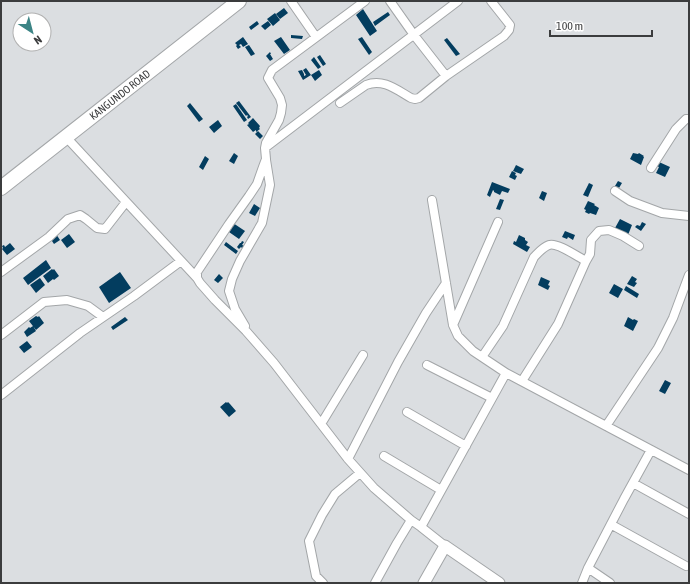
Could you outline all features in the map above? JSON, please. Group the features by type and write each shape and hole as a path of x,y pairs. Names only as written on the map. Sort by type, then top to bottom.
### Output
{"highway":[{"name":"KANGUNDO ROAD","path":"1,188 239,1"}],"street":[{"path":"291,1 316,37"},
{"path":"246,331 244,323 235,309 229,291 232,279 240,261 262,223 270,185 265,148 266,143 279,120 282,105 280,98 268,78 272,70 365,1"},
{"path":"390,1 446,76"},
{"path":"265,148 458,1"},
{"path":"340,103 366,85 378,82 390,86 411,98 419,98 446,76 504,36 509,30 510,25 491,1"},
{"path":"360,75 371,83"},
{"path":"650,168 676,129 686,119 689,119"},
{"path":"66,138 197,278 215,300 246,331 286,378 348,459 374,488 411,520 486,579 499,583"},
{"path":"197,278 197,272 200,267 228,224 253,190 266,159"},
{"path":"616,190 630,201 662,213 689,216"},
{"path":"432,200 453,325 458,336 473,351 506,373 689,470"},
{"path":"1,272 49,237 68,219 80,215 97,228 105,229 126,202"},
{"path":"453,325 498,222"},
{"path":"522,382 558,324 590,254 591,240 599,231 609,230 623,236 639,246"},
{"path":"482,357 503,326 534,257 542,249 550,244 557,245 586,261"},
{"path":"1,396 80,333 134,296 181,261"},
{"path":"606,426 658,348 673,318 689,275"},
{"path":"348,459 398,362 426,313 446,283"},
{"path":"1,335 44,302 67,300 88,306 103,317"},
{"path":"321,424 362,355"},
{"path":"427,365 492,398"},
{"path":"421,527 506,373"},
{"path":"407,412 466,446"},
{"path":"582,583 588,568 651,450"},
{"path":"384,456 441,490"},
{"path":"323,583 316,576 309,541 322,515 335,494 360,473"},
{"path":"633,483 689,514"},
{"path":"375,583 411,520"},
{"path":"612,525 686,566"},
{"path":"424,583 445,546"},
{"path":"588,568 601,580 610,583"}],"building":[{"path":"284,8 288,13 280,19 276,14"},
{"path":"363,9 377,31 370,36 356,15"},
{"path":"388,12 390,15 375,26 373,22"},
{"path":"275,13 280,20 273,26 267,19"},
{"path":"257,21 259,24 251,30 249,27"},
{"path":"268,21 271,25 265,30 261,26"},
{"path":"291,35 303,36 302,39 291,38"},
{"path":"243,37 248,44 243,47 241,44 239,45 241,47 238,49 235,43"},
{"path":"281,37 290,50 284,54 274,41"},
{"path":"362,37 372,52 369,55 358,39"},
{"path":"447,38 460,54 456,56 444,40"},
{"path":"249,45 255,54 251,56 245,47"},
{"path":"270,52 273,59 270,61 266,56"},
{"path":"320,55 326,64 323,66 317,57"},
{"path":"314,57 321,67 318,69 311,60"},
{"path":"306,68 311,75 303,80 298,71 302,70 304,76 306,75 303,70"},
{"path":"319,70 322,75 315,81 311,75"},
{"path":"239,101 251,117 248,119 248,116 246,116 236,103"},
{"path":"190,103 203,119 199,122 187,106"},
{"path":"236,104 247,120 244,122 233,106"},
{"path":"253,118 260,126 260,129 256,132 256,130 253,132 247,125"},
{"path":"218,120 222,126 214,133 209,127"},
{"path":"258,131 263,136 260,139 255,134"},
{"path":"234,153 238,156 234,164 229,161"},
{"path":"633,153 639,153 644,156 641,165 630,159"},
{"path":"205,156 209,159 203,170 199,167"},
{"path":"659,162 670,167 665,177 656,173 659,167 657,166"},
{"path":"516,165 524,169 521,174 513,171"},
{"path":"512,171 516,173 515,175 517,176 515,180 509,177"},
{"path":"618,181 622,183 619,188 615,186"},
{"path":"492,182 510,189 508,193 502,191 500,195 493,190 490,197 487,195"},
{"path":"589,183 593,185 588,197 583,195"},
{"path":"542,191 547,193 544,201 539,198"},
{"path":"500,199 504,200 500,210 496,209"},
{"path":"588,201 595,204 594,205 599,208 596,215 585,212 586,210 584,209"},
{"path":"254,204 260,208 255,216 249,213"},
{"path":"620,219 632,225 628,235 615,228"},
{"path":"642,222 646,224 641,231 635,227 637,225 640,226"},
{"path":"233,223 245,231 239,239 229,232"},
{"path":"565,231 575,235 573,240 568,237 567,239 562,237"},
{"path":"56,234 60,240 54,244 50,238"},
{"path":"69,234 75,242 67,248 61,240"},
{"path":"519,235 525,238 528,242 526,245 530,247 527,252 513,244 514,241 516,242"},
{"path":"242,241 244,242 242,245 245,246 243,249 241,247 239,249 237,247"},
{"path":"226,242 238,251 236,254 224,245"},
{"path":"10,243 15,249 7,255 2,249 2,246 4,245 5,247"},
{"path":"46,260 51,268 28,285 23,278"},
{"path":"54,269 59,276 48,283 43,276"},
{"path":"120,272 131,288 109,303 99,287"},
{"path":"219,274 223,278 218,283 214,280"},
{"path":"632,276 637,279 635,282 637,283 634,287 627,284"},
{"path":"541,277 550,281 548,290 538,285"},
{"path":"40,278 45,285 36,293 30,285"},
{"path":"614,284 623,289 618,298 609,293"},
{"path":"626,286 639,294 637,298 624,290"},
{"path":"36,316 39,316 44,323 36,330 29,321"},
{"path":"125,317 128,320 113,330 111,327"},
{"path":"628,317 638,321 633,331 624,326"},
{"path":"33,326 36,331 27,337 24,332 29,327 30,328"},
{"path":"27,341 32,347 24,353 19,347"},
{"path":"665,380 671,383 665,394 659,391"},
{"path":"228,402 236,411 229,417 220,407"}]}
